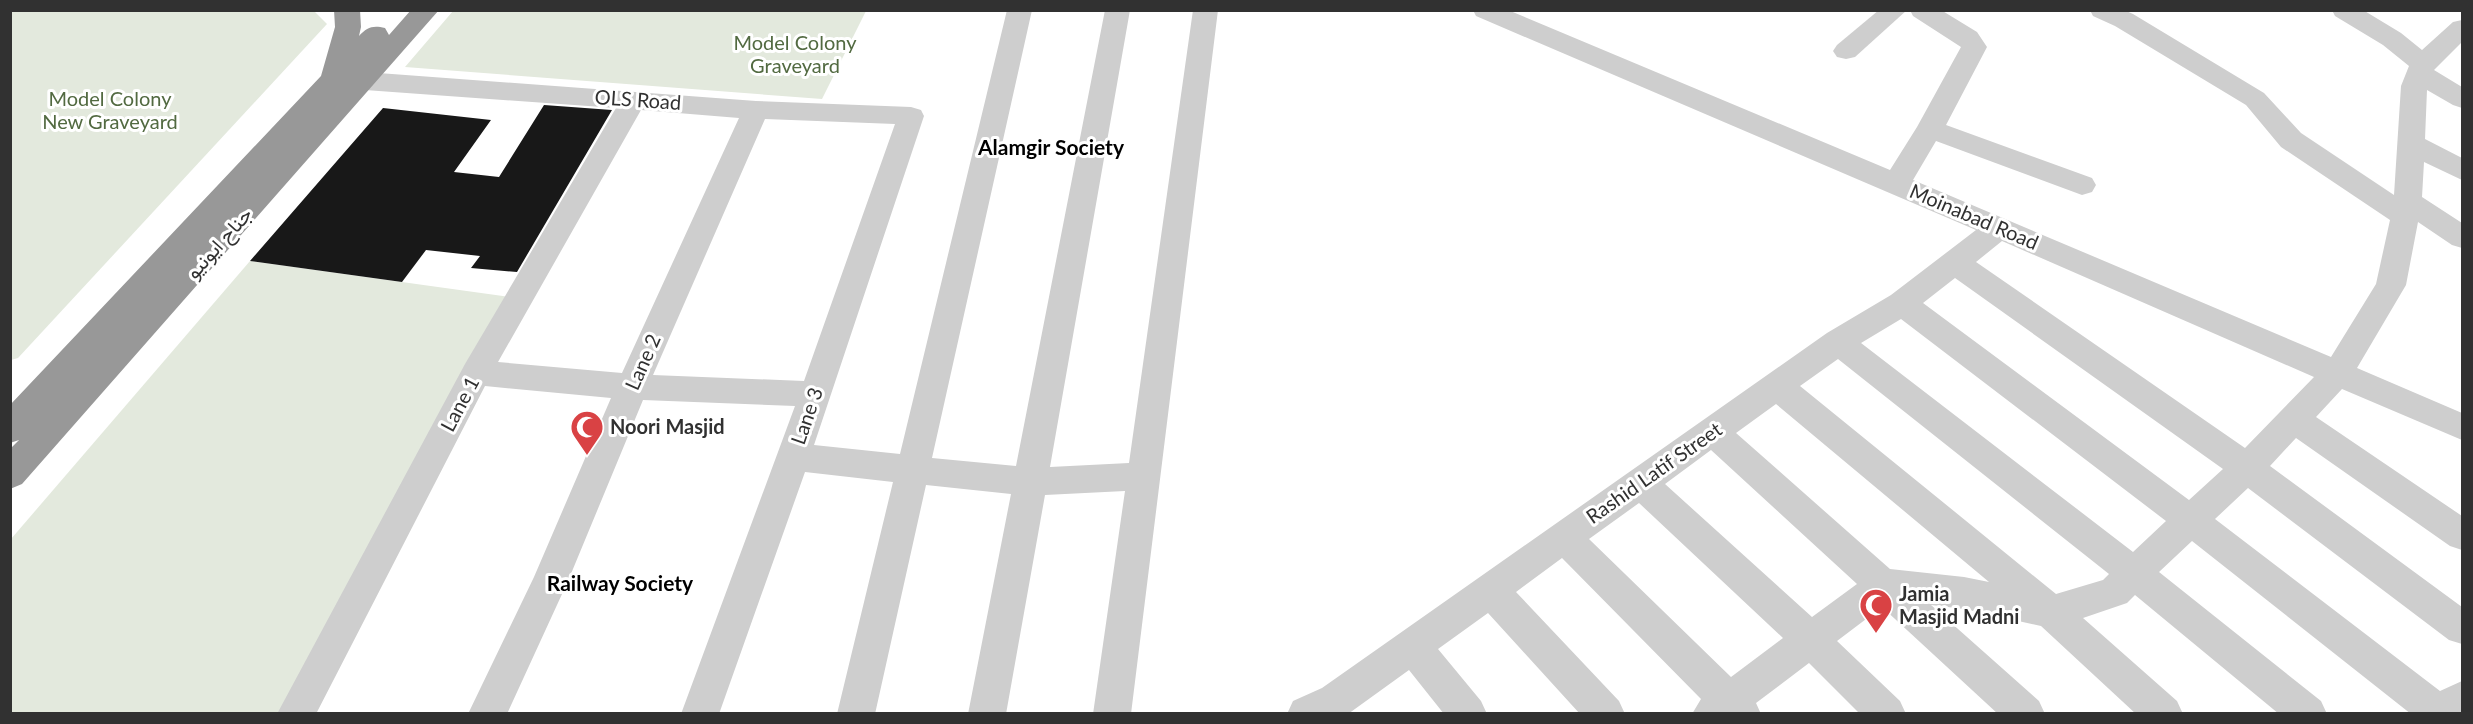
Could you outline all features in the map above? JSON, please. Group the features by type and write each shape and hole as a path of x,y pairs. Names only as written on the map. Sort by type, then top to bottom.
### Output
{"highway":[{"path":"332,83 348,27 347,10"},
{"name":"جناح ایونیو","path":"10,429 122,305 399,10"},
{"name":"جناح ایونیو","path":"10,474 365,81 426,10"}],"street":[{"path":"856,714 911,469 1020,10"},
{"path":"987,714 1118,10"},
{"path":"1112,714 1206,10"},
{"name":"Moinabad Road","path":"1485,10 2463,427"},
{"path":"1846,51 1894,10"},
{"path":"1896,184 1930,129 1974,47 1968,39 1922,10"},
{"path":"2113,15 2154,10"},
{"path":"2344,10 2392,39 2421,68 2463,99"},
{"path":"2113,15 2255,99 2291,140 2406,208 2463,237"},
{"path":"1564,537 1727,709 1884,584 1964,593 2051,612 2114,592 2247,468 2338,372 2391,285 2406,208 2414,86 2421,68 2458,38"},
{"name":"OLS Road","path":"365,81 756,110 911,116"},
{"name":"Lane 1","path":"296,714 476,373 634,100"},
{"name":"Lane 2","path":"487,714 550,581 632,387 756,110"},
{"name":"Lane 3","path":"700,714 793,457 911,116"},
{"path":"1930,129 2082,185"},
{"path":"2411,144 2463,170"},
{"name":"Rashid Latif Street","path":"1329,709 1412,645 1639,483 1838,342 1902,303 1999,228"},
{"path":"1955,262 2247,468 2463,628"},
{"path":"1902,303 2444,708"},
{"path":"1838,342 2134,573 2308,714"},
{"path":"476,373 632,387 815,394"},
{"path":"1777,386 2051,612 2164,714"},
{"path":"2294,419 2463,535"},
{"path":"1713,432 1884,584 2025,714"},
{"path":"793,457 1031,482 1144,476"},
{"path":"1639,483 1811,640 1887,714"},
{"path":"1490,590 1606,714"},
{"path":"1412,645 1468,714"}],"green space":[{"name":"Model Colony New Graveyard","path":"313,10 327,24 18,358 11,360 11,11"},
{"name":"Model Colony Graveyard","path":"453,11 866,11 822,99 405,67"},
{"path":"250,261 510,297 282,713 11,714 11,539"}],"building":[{"path":"544,105 612,110 517,272 471,268 480,256 426,250 402,282 250,261 383,108 491,120 454,172 499,177"}],"place":[{"name":"Noori Masjid","path":"587,456"},
{"name":"Jamia Masjid Madni","path":"1876,634"}],"district":[{"name":"Alamgir Society","path":"1051,148"},
{"name":"Railway Society","path":"620,584"}]}
